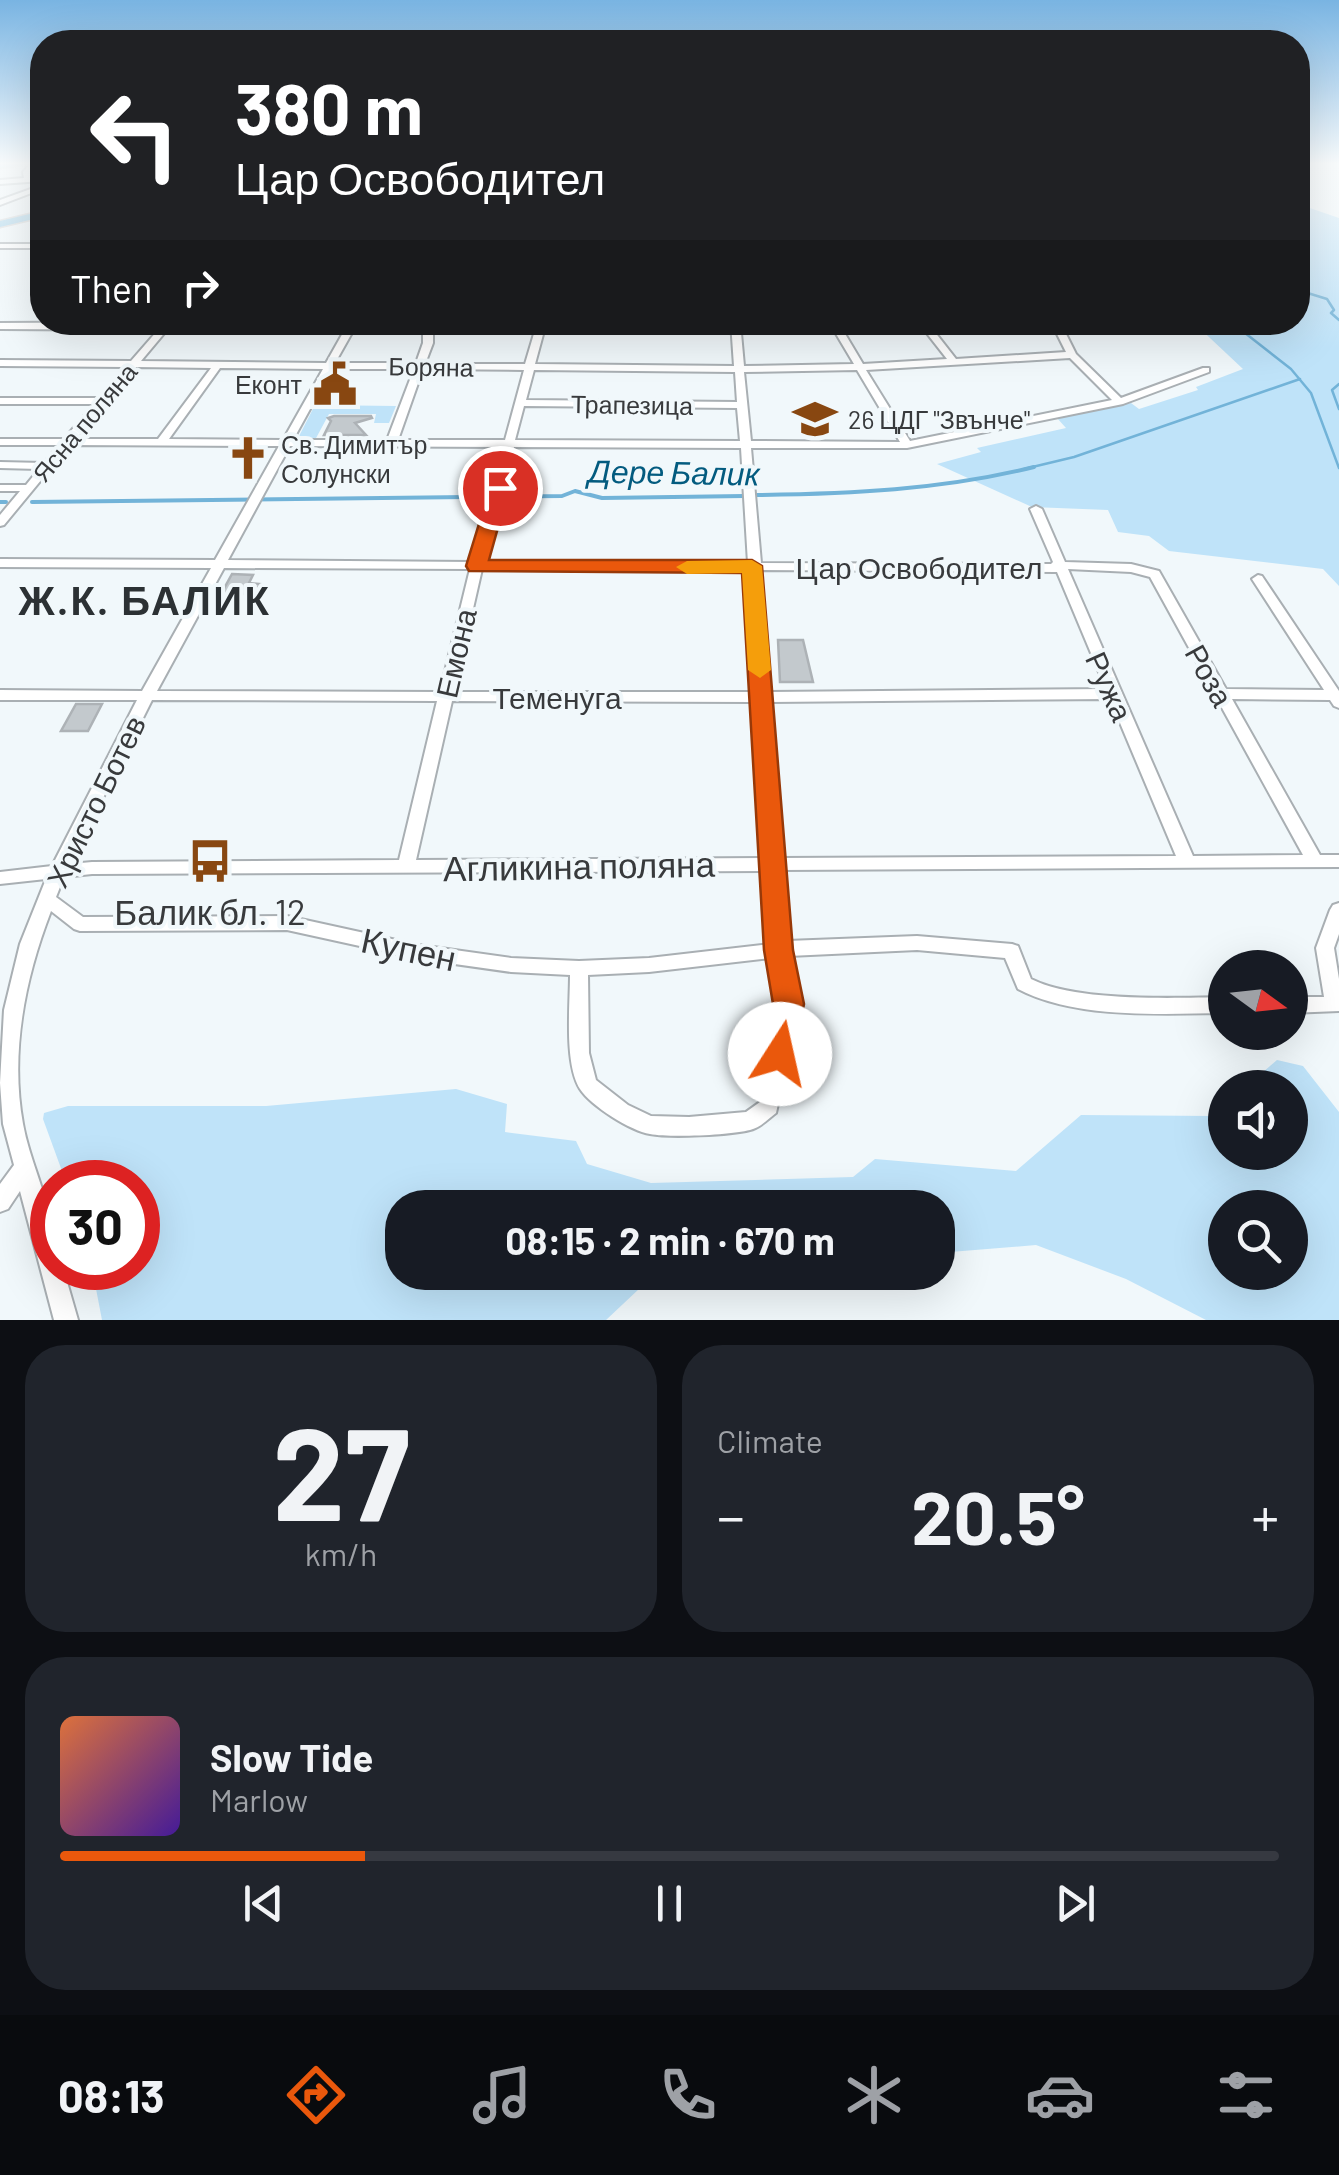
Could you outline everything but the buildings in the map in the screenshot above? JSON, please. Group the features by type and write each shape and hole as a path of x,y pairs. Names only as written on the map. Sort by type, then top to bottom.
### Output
{"street":[{"path":"0,246 30,246"},
{"path":"0,326 30,326"},
{"name":"Ясна поляна","path":"0,522 5,511 159,335"},
{"name":"Христо Ботев","path":"66,1320 13,1124 9,1072 13,1010 29,944 57,873 146,698 346,335"},
{"path":"391,444 429,335"},
{"name":"Емона","path":"406,867 477,566 538,335"},
{"path":"578,968 579,1053 588,1086 621,1112 650,1125 688,1126 750,1121 768,1107 788,1016 779,950 737,335"},
{"path":"841,335 907,445"},
{"path":"932,335 954,362"},
{"path":"1061,335 1072,355 1119,402"},
{"name":"Боряна","path":"0,363 739,370 861,368 1072,355"},
{"path":"162,443 218,364"},
{"path":"0,442 907,445 1119,402 1206,370"},
{"path":"0,402 102,401"},
{"name":"Трапезица","path":"522,402 742,406"},
{"path":"0,465 48,466"},
{"path":"0,488 28,488"},
{"name":"Ружа","path":"1036,510 1187,860"},
{"name":"Цар Освободител","path":"0,563 1058,566"},
{"name":"Роза","path":"1058,566 1132,568 1155,574 1220,694 1331,863"},
{"path":"1258,579 1337,697"},
{"name":"Теменуга","path":"0,695 146,698 1114,694"},
{"path":"1220,694 1337,697"},
{"name":"Агликина поляна","path":"0,878 92,868 1187,860 1331,863"},
{"name":"Купен","path":"47,899 80,924 287,923 438,955 511,965 578,968 917,942 1012,951 1024,984 1046,994 1115,1002 1208,1005"},
{"path":"1308,1005 1334,1004 1325,948 1339,910"},
{"path":"0,1202 24,1168"}],"shaded area":[{"path":"1310,226 1339,226 1339,586 1323,569 1169,551 1149,536 1118,532 1108,510 1032,507 937,464 981,452 977,448 1066,428 1057,418 1131,403 1139,409 1198,390 1196,387 1243,369 1207,335 1310,335"},
{"path":"315,405 396,406 389,423 374,423 376,414 329,414 315,440 297,440"},
{"path":"1277,1060 1306,1070 1266,1070"},
{"path":"1308,1072 1339,1112 1339,1320 1206,1320 1126,1279 1036,1245 955,1252 955,1190 385,1190 385,1290 638,1290 606,1320 102,1320 96,1290 160,1290 160,1160 58,1160 43,1119 44,1113 68,1106 266,1106 456,1089 507,1104 505,1132 576,1141 587,1164 651,1183 853,1177 875,1159 1016,1171 1081,1115 1208,1116 1208,1170 1308,1170"}],"waterway":[{"path":"1310,294 1327,299 1334,310 1331,313 1339,320"},
{"path":"1248,335 1299,379"},
{"name":"Дере Балик","path":"1024,469 1074,457 1299,379"},
{"path":"1299,379 1311,393 1339,468"},
{"path":"1339,384 1332,390 1339,409"},
{"name":"Дере Балик","path":"754,495 895,489 965,481 1034,467"},
{"name":"Дере Балик","path":"32,502 562,496 575,491 602,498 744,496"},
{"name":"Дере Балик","path":"0,502 6,502"}],"slow traffic":[{"path":"687,567 752,566 760,670"}],"place":[{"name":"Еконт","path":"335,384"},
{"name":"26 ЦДГ \"Звънче\"","path":"815,419"},
{"name":"Св. Димитър Солунски","path":"248,458"},
{"name":"Балик бл. 12","path":"210,861"}],"district":[{"name":"Ж.К. БАЛИК","path":"145,599"}],"route":[{"path":"500,488 477,566 752,566 779,950 789,1004 780,1054"}]}
